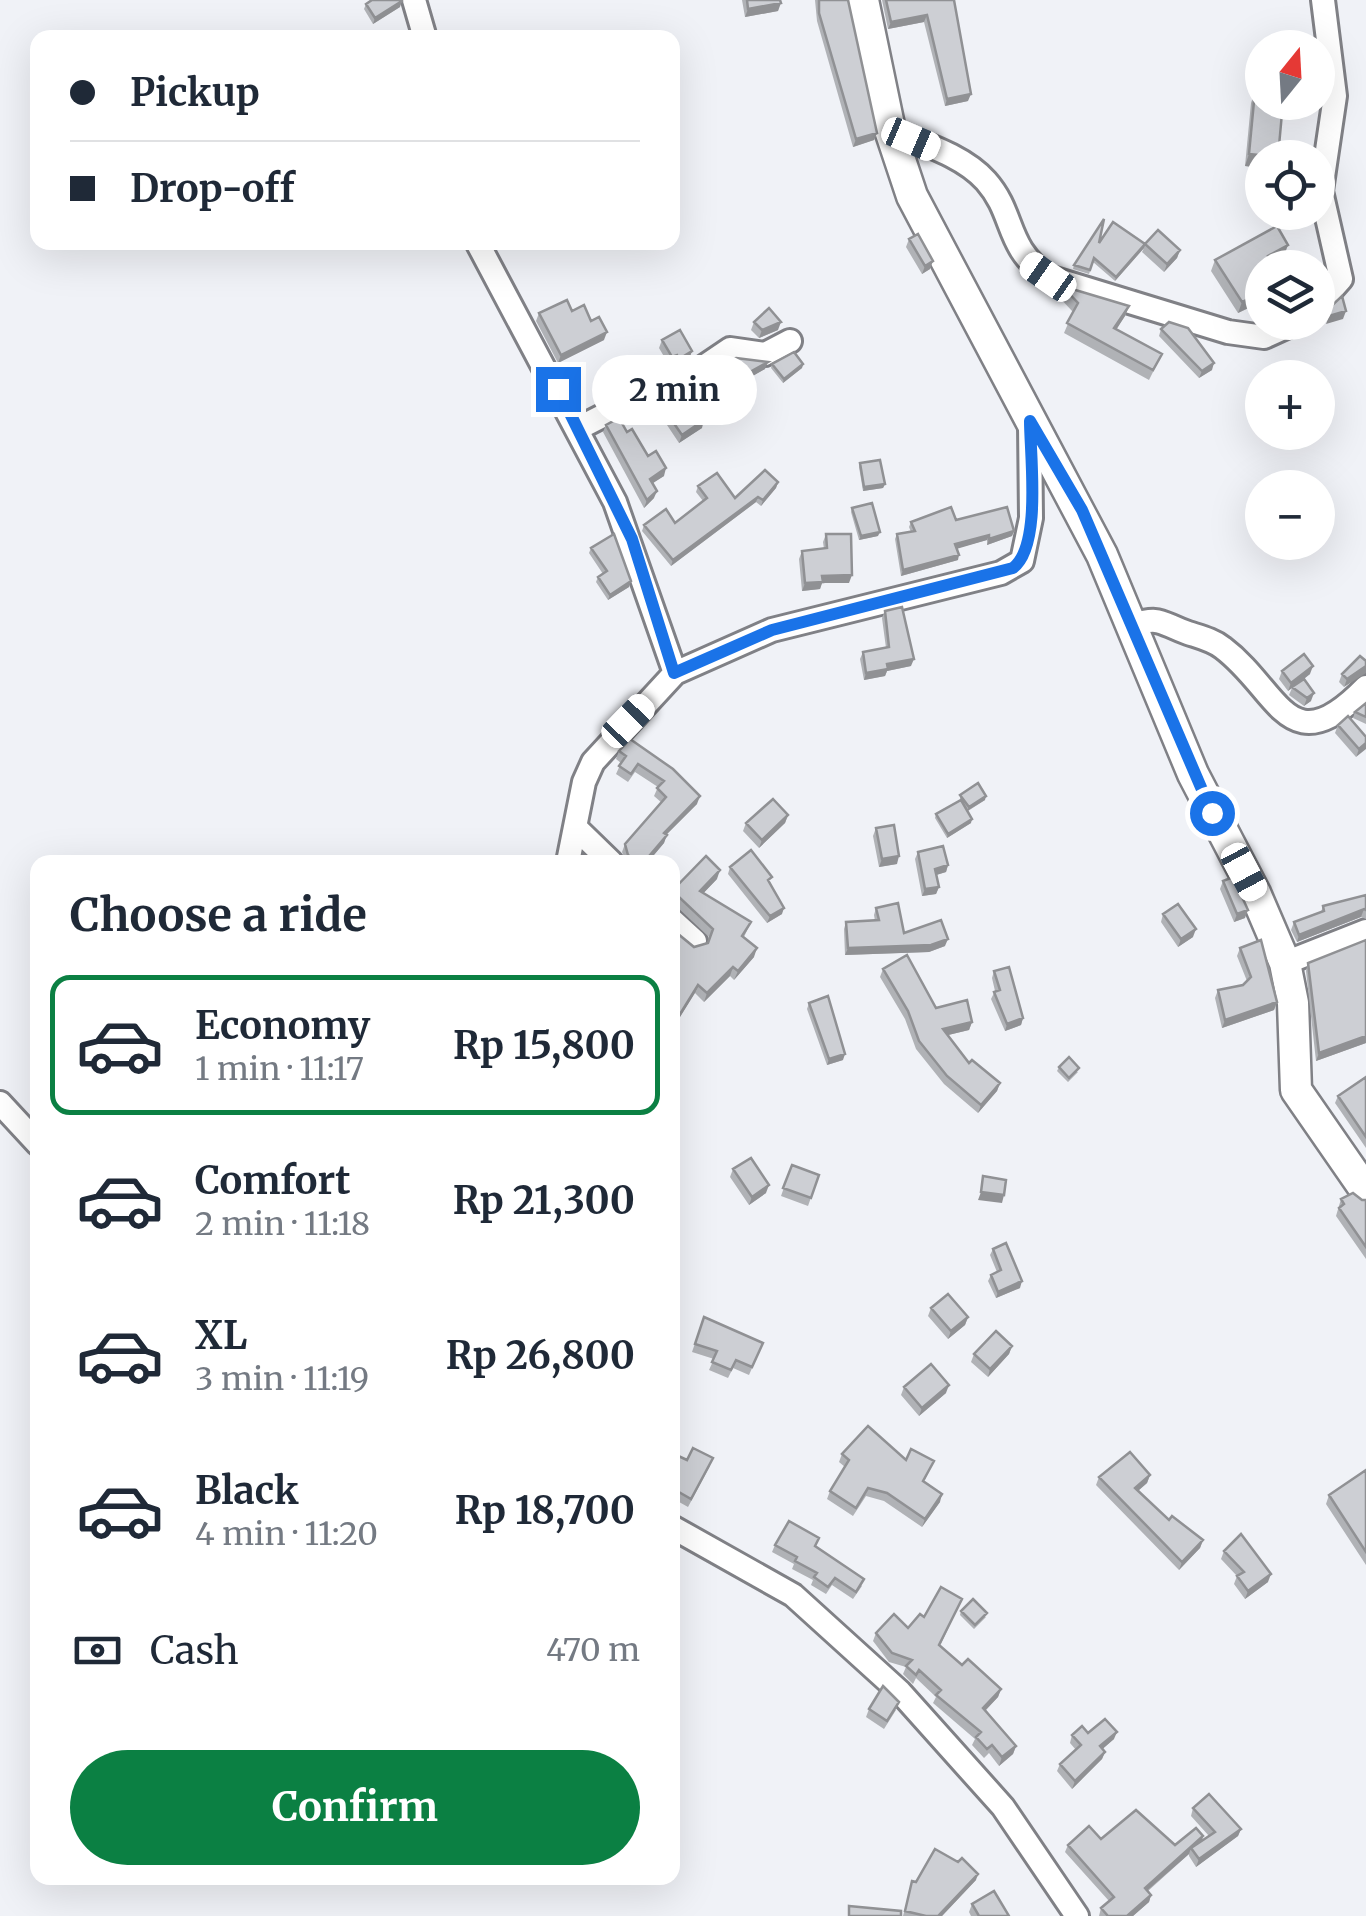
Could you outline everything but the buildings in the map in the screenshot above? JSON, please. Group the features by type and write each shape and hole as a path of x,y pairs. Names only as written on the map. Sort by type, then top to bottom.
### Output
{"street":[{"path":"414,0 423,30"},
{"path":"863,0 890,130 912,196 1030,421 1082,510 1193,774 1256,894 1285,963 1293,1003 1296,1090 1366,1190"},
{"path":"1323,0 1335,96 1321,191 1334,250"},
{"path":"890,130 964,163 985,180 1024,260 1048,277 1175,318 1245,334"},
{"path":"482,250 579,428 632,539 674,673"},
{"path":"1335,253 1341,279 1335,286"},
{"path":"579,428 618,408 656,399 730,349 766,354 790,341"},
{"path":"570,855 584,782 593,762 674,673 772,630 1013,568 1022,561 1030,537 1030,421"},
{"path":"1130,624 1160,619 1212,641 1247,670 1280,712 1302,720 1319,722 1338,714 1366,687"},
{"path":"576,828 604,855"},
{"path":"680,928 694,941"},
{"path":"1285,963 1366,931"},
{"path":"0,1103 30,1135"},
{"path":"680,1531 793,1595 868,1661 940,1732 1003,1807 1077,1916"}],"route":[{"path":"558,389 632,539 674,673 772,630 1013,568 1027,552 1030,537 1030,421 1082,510 1212,813"}]}
